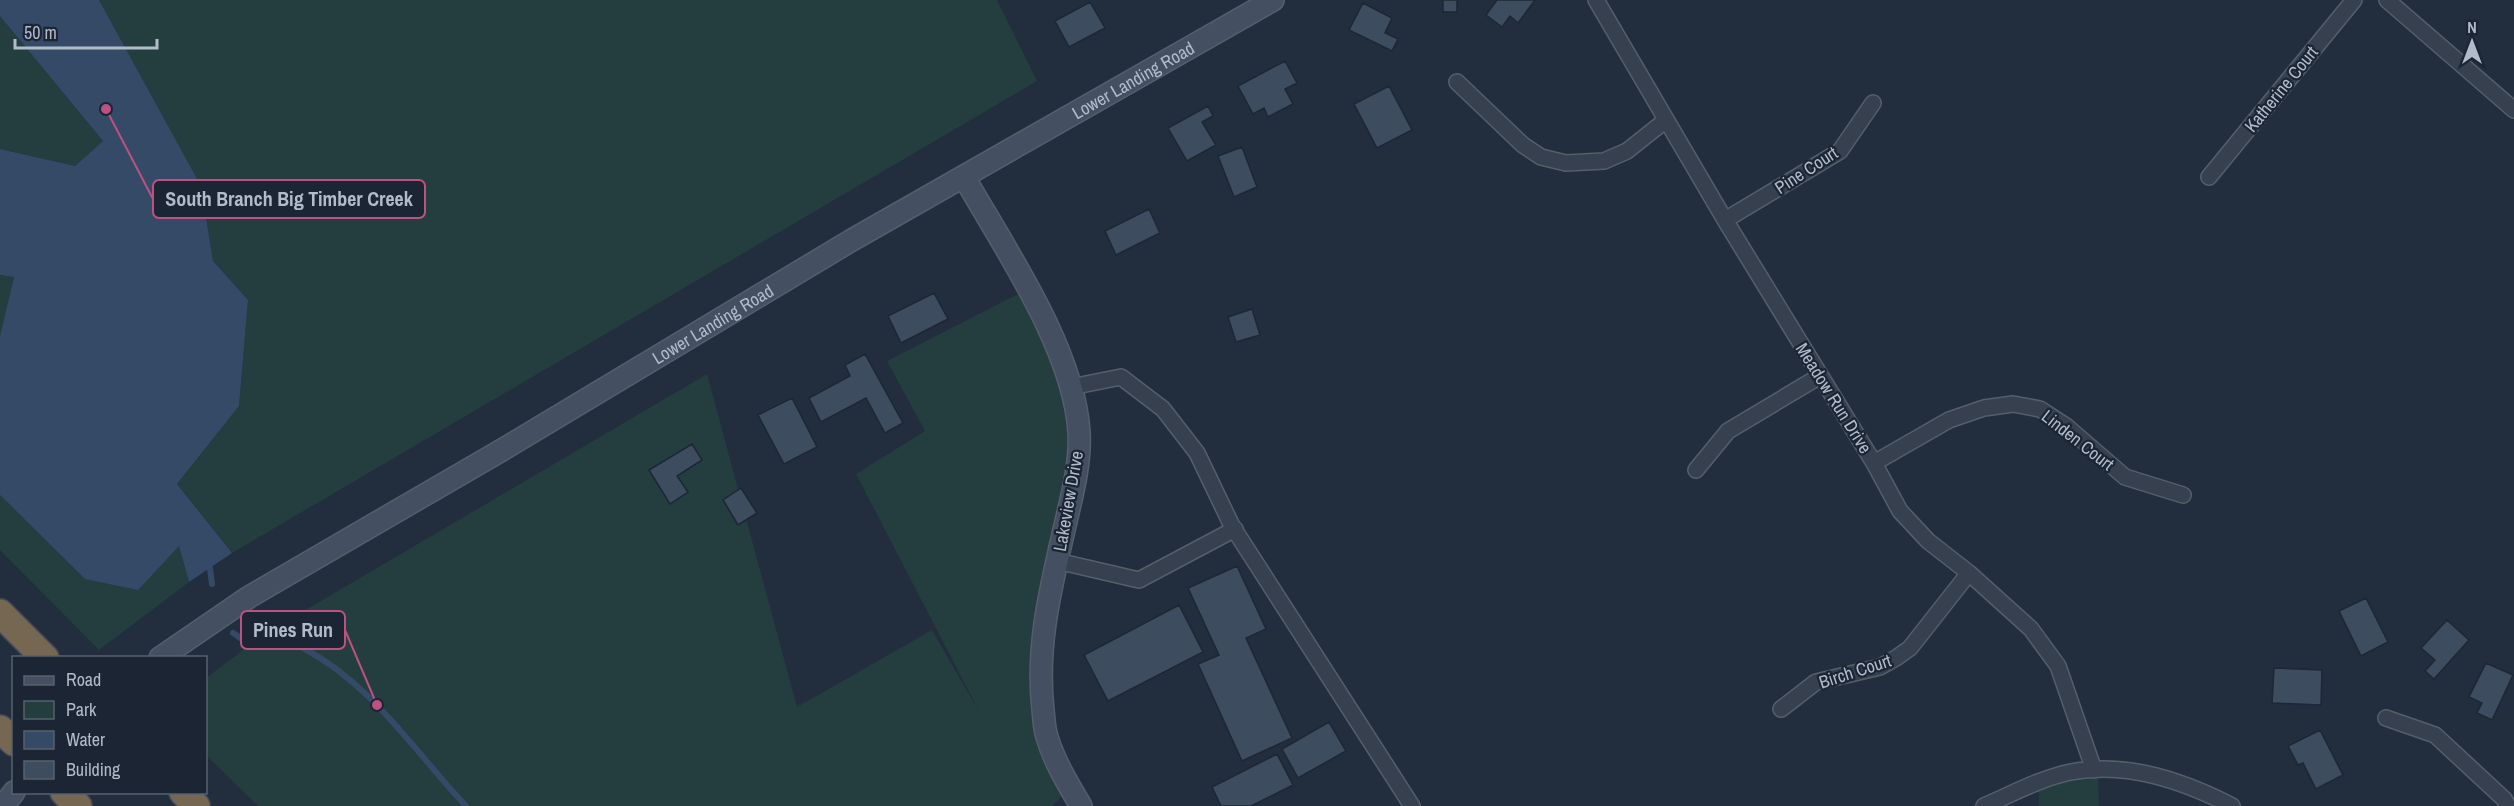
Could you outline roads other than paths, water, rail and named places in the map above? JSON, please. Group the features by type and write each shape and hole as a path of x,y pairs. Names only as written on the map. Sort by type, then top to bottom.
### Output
{"highway":[{"path":"0,613 44,656"},
{"path":"0,729 12,740"},
{"path":"66,794 78,806"},
{"path":"185,794 196,806"}],"main road":[{"name":"Lower Landing Road","path":"161,656 249,597 507,447 841,247 1273,0"},
{"name":"Lakeview Drive","path":"964,177 1057,346 1071,387 1079,433 1074,488 1057,561 1040,653 1040,685 1047,735 1062,774 1081,806"},
{"path":"3,806 12,794"}],"street":[{"name":"Meadow Run Drive","path":"1596,0 1725,220 1874,463 1900,511 1928,541 1969,573 2031,629 2058,666 2094,770"},
{"name":"Katherine Court","path":"2209,177 2354,0"},
{"path":"2387,0 2514,110"},
{"path":"1457,82 1524,145 1541,157 1566,162 1604,161 1627,151 1666,120"},
{"name":"Pine Court","path":"1725,220 1840,152 1873,103"},
{"path":"1696,470 1728,431 1820,376"},
{"path":"1071,387 1121,377 1163,409 1197,453 1235,529 1412,806"},
{"name":"Linden Court","path":"1874,463 1949,420 1984,408 2013,404 2040,409 2066,426 2125,477 2183,495"},
{"path":"1057,561 1139,580 1235,529"},
{"name":"Birch Court","path":"1781,709 1816,682 1880,667 1910,648 1969,573"},
{"path":"2386,718 2435,735 2504,799 2508,806"},
{"path":"1984,806 2070,772 2094,770 2133,772 2175,780 2209,800 2232,806"}],"water":[{"path":"0,0 99,0 201,186 213,261 248,300 239,406 177,484 232,553 189,582 179,546 138,590 85,579 0,495 0,336 14,277 0,275 0,149 75,166 103,141 0,16"}],"waterway":[{"path":"209,561 212,584"},
{"path":"233,633 251,643 295,644 328,663 371,699 466,806"}],"place":[{"name":"South Branch Big Timber Creek","path":"106,109"},
{"name":"Pines Run","path":"377,705"}]}
